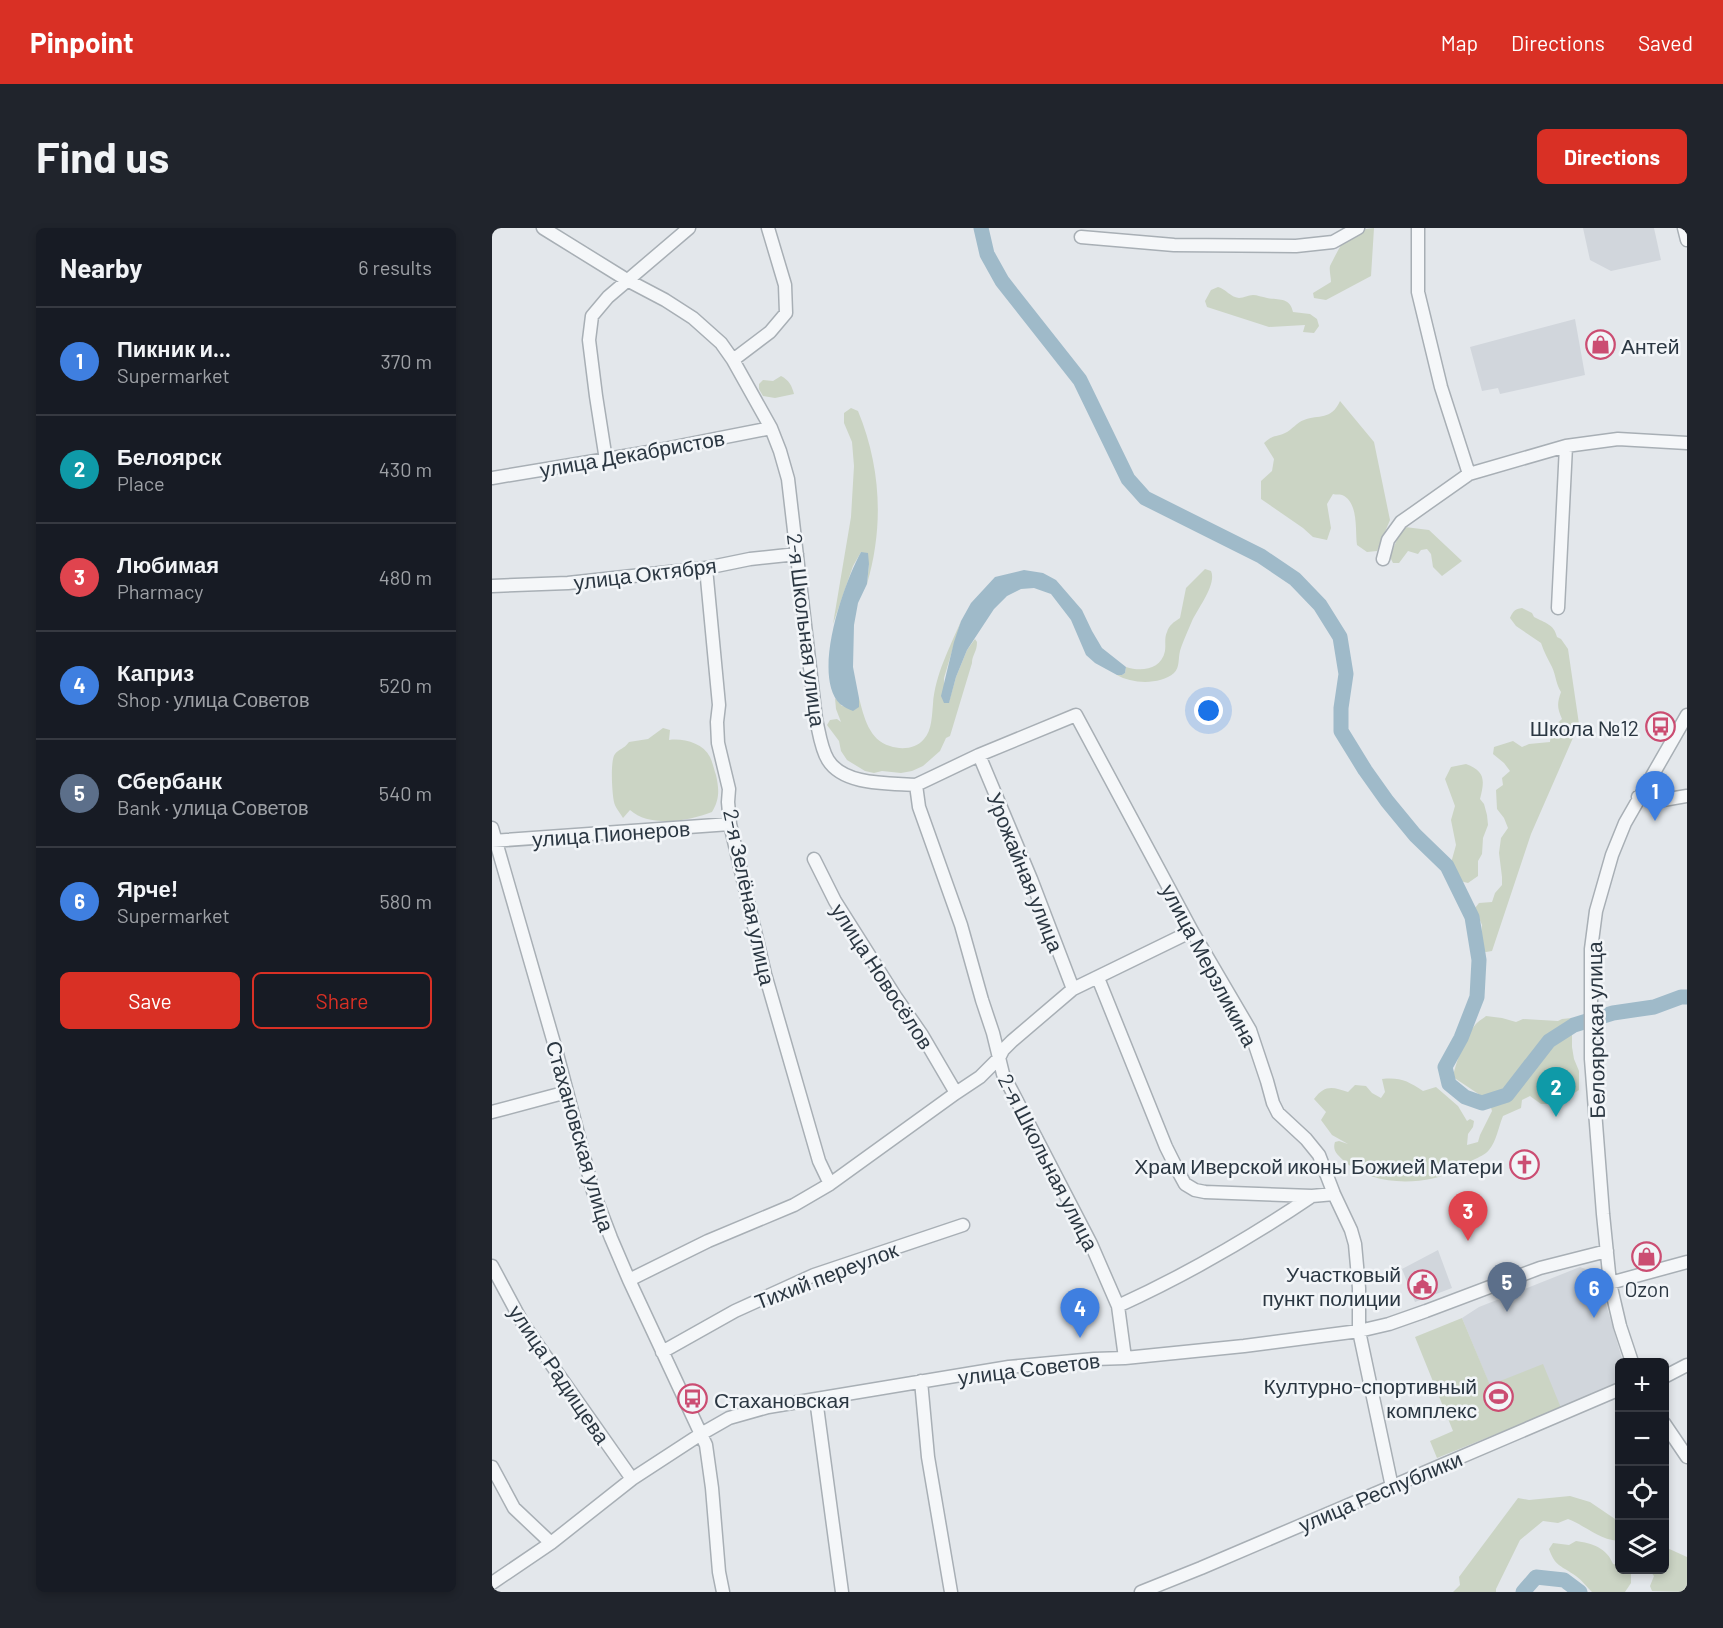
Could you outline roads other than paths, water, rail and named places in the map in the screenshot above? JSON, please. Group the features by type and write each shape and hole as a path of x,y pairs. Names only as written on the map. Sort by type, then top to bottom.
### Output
{"street":[{"name":"2-я Школьная улица","path":"543,228 693,318 721,343 771,428 788,479 816,719 828,760 835,768 851,778 871,782 916,784 919,807 961,925 1003,1074 1082,1226 1118,1306 1125,1358"},
{"path":"733,360 770,332 786,313 785,285 768,228"},
{"path":"1081,237 1174,245 1296,246 1334,242 1358,228"},
{"path":"1418,228 1418,292 1441,387 1469,474"},
{"path":"1684,228 1687,240"},
{"path":"606,460 589,340 592,316 608,297 654,259 681,230"},
{"name":"улица Декабристов","path":"492,478 606,460 771,428"},
{"path":"1383,559 1388,540 1401,522 1469,474 1566,446 1618,440 1687,443"},
{"path":"1557,608 1566,446"},
{"name":"улица Октября","path":"492,586 568,583 706,568 750,559 797,554"},
{"name":"2-я Зелёная улица","path":"706,568 719,705 718,743 727,780 730,824 765,974 819,1161 830,1184"},
{"name":"улица Мерзликина","path":"916,784 1076,715 1192,931 1250,1030 1278,1113 1306,1138 1319,1155 1334,1194 1352,1230 1359,1288 1359,1331 1392,1487"},
{"name":"Белоярская улица","path":"1631,1358 1610,1284 1591,1059 1591,949 1596,911 1612,855 1625,823 1687,715"},
{"name":"Урожайная улица","path":"979,755 1031,879 1073,989"},
{"path":"1638,797 1663,800 1687,796"},
{"name":"улица Пионеров","path":"494,841 730,824"},
{"name":"Стахановская улица","path":"492,828 593,1191 629,1280 706,1444 723,1592"},
{"name":"улица Новосёлов","path":"814,858 835,901 956,1092"},
{"path":"629,1280 708,1241 794,1205 830,1184 980,1077 1012,1041 1073,989 1192,931"},
{"path":"1098,978 1166,1147 1185,1184 1195,1190 1205,1192 1312,1196 1334,1194"},
{"path":"492,1112 567,1092"},
{"path":"1118,1306 1218,1256 1312,1196"},
{"name":"Тихий переулок","path":"662,1352 735,1311 814,1275 963,1225"},
{"name":"улица Советов","path":"492,1583 550,1543 632,1479 701,1434 729,1418 748,1412 1009,1366 1125,1358 1359,1331 1398,1321 1540,1268 1607,1251"},
{"path":"1610,1284 1687,1262"},
{"name":"улица Радищева","path":"492,1266 522,1322 632,1479"},
{"path":"1669,1375 1687,1365"},
{"path":"921,1381 928,1457 951,1592"},
{"name":"улица Республики","path":"1141,1592 1615,1391"},
{"path":"816,1399 842,1592"},
{"path":"1669,1430 1687,1457"},
{"path":"492,1467 514,1508 550,1543"}],"water":[{"path":"861,552 868,553 869,564 867,584 858,603 854,625 853,667 859,707 853,711 840,704 832,690 829,651 839,606"},
{"path":"1024,570 1043,573 1056,580 1082,610 1102,648 1126,667 1125,673 1117,675 1095,663 1086,655 1071,620 1051,594 1034,588 1021,589 1007,596 994,609 967,650 949,703 944,703 941,696 954,642 961,621 971,603 995,577"}],"waterway":[{"path":"981,228 987,254 1002,281 1080,380 1128,479 1145,498 1261,556 1295,579 1320,605 1340,637 1346,674 1341,708 1341,731 1387,801 1415,835 1447,866 1472,917 1479,960 1477,997 1461,1038 1445,1067 1449,1084 1465,1097 1482,1103 1507,1095 1549,1041 1574,1025 1613,1013 1654,1007 1687,997"},
{"path":"1523,1592 1536,1577 1564,1580 1580,1592"}],"place":[{"name":"Антей","path":"1600,345"},
{"name":"Школа №12","path":"1660,727"},
{"name":"Пикник и...","path":"1655,821"},
{"name":"Белоярск","path":"1556,1117"},
{"name":"Храм Иверской иконы Божией Матери","path":"1524,1165"},
{"name":"Любимая","path":"1468,1241"},
{"name":"Ozon","path":"1647,1257"},
{"name":"Участковый пункт полиции","path":"1422,1285"},
{"name":"Сбербанк","path":"1507,1312"},
{"name":"Ярче!","path":"1594,1318"},
{"name":"Каприз","path":"1080,1338"},
{"name":"Културно-спортивный комплекс","path":"1498,1397"},
{"name":"Стахановская","path":"693,1399"}]}
